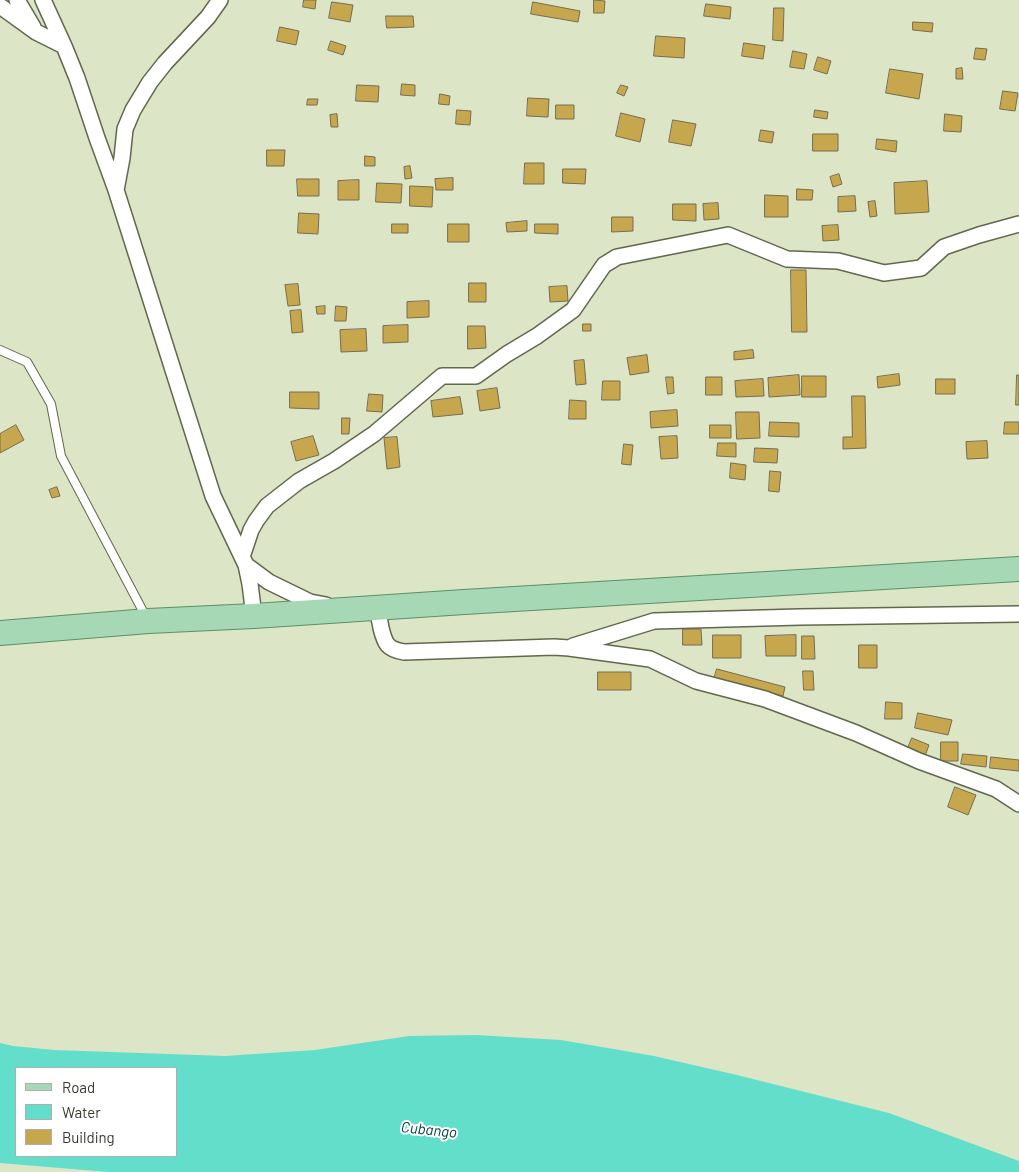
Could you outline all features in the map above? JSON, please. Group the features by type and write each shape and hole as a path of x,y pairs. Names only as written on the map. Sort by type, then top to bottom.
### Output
{"main road":[{"path":"0,633 148,621 352,610 484,600 1019,570"}],"street":[{"path":"17,0 36,32"},
{"path":"43,0 77,78 116,190 213,496 244,561 250,584 254,616"},
{"path":"116,190 125,129 133,110 150,82 165,63 208,17 220,0"},
{"path":"0,6 36,32 64,46"},
{"path":"244,561 251,530 267,506 299,481 334,461 374,434 442,376 476,376 559,321 573,310 604,265 617,257 728,235 787,259 838,261 884,273 921,268 944,247 1019,224"},
{"path":"244,561 269,582 310,602 352,610"},
{"path":"377,608 384,642 394,650 404,652 554,647 650,659 696,681 765,698 919,761 996,789 1019,804"},
{"path":"569,648 654,621 1019,614"}],"lane":[{"path":"0,350 27,362 52,404 61,456 148,621"}],"water":[{"name":"Cubango","path":"476,1035 561,1040 654,1056 889,1113 1019,1161 1019,1172 108,1172 0,1163 0,1043 54,1050 225,1056 315,1050 409,1036"}],"building":[{"path":"304,0 316,0 315,9 303,7"},
{"path":"594,0 605,1 604,13 594,13"},
{"path":"332,2 353,5 350,22 329,18"},
{"path":"533,2 580,11 578,22 531,14"},
{"path":"706,4 731,7 730,19 704,16"},
{"path":"774,8 784,8 783,41 773,40"},
{"path":"386,16 413,16 414,27 387,28"},
{"path":"913,22 933,23 932,32 913,30"},
{"path":"280,27 299,31 296,45 277,41"},
{"path":"656,36 685,38 684,58 654,56"},
{"path":"331,41 346,46 343,55 328,50"},
{"path":"744,43 765,46 763,59 742,56"},
{"path":"976,48 987,49 985,60 974,59"},
{"path":"793,51 807,54 804,69 790,67"},
{"path":"818,57 831,61 827,74 814,70"},
{"path":"962,68 963,79 956,79 956,69"},
{"path":"890,69 923,74 919,99 886,93"},
{"path":"402,84 415,85 415,96 401,95"},
{"path":"357,85 379,86 378,102 356,101"},
{"path":"621,85 628,87 624,96 617,93"},
{"path":"1003,91 1018,93 1015,111 1000,109"},
{"path":"440,94 450,96 449,105 439,104"},
{"path":"528,98 549,99 548,117 527,116"},
{"path":"308,99 318,99 317,105 307,105"},
{"path":"556,105 574,105 574,119 556,119"},
{"path":"457,110 471,111 470,125 456,124"},
{"path":"815,110 828,112 827,119 814,117"},
{"path":"621,113 645,119 640,142 616,136"},
{"path":"337,114 338,127 331,127 330,115"},
{"path":"945,114 962,116 961,132 944,131"},
{"path":"673,120 696,124 691,146 669,142"},
{"path":"761,130 774,132 772,143 759,141"},
{"path":"813,134 838,134 838,151 813,151"},
{"path":"877,139 897,141 896,152 876,149"},
{"path":"267,150 285,150 284,166 267,166"},
{"path":"365,156 375,157 375,166 365,166"},
{"path":"525,163 544,163 544,184 524,184"},
{"path":"410,166 412,178 405,179 404,167"},
{"path":"563,169 586,169 585,184 563,183"},
{"path":"839,174 842,184 833,187 830,177"},
{"path":"453,178 453,190 436,190 435,179"},
{"path":"297,179 319,179 319,196 298,196"},
{"path":"359,180 359,200 338,200 338,181"},
{"path":"927,181 929,212 895,214 894,183"},
{"path":"377,183 402,184 401,203 376,202"},
{"path":"410,186 433,187 432,207 410,206"},
{"path":"797,189 813,190 812,200 797,200"},
{"path":"765,195 788,196 788,217 765,217"},
{"path":"855,196 856,211 838,212 838,197"},
{"path":"875,201 877,216 870,217 868,202"},
{"path":"718,203 719,219 704,220 703,204"},
{"path":"673,204 696,204 696,221 673,220"},
{"path":"299,213 319,214 318,234 298,233"},
{"path":"612,217 633,217 633,231 612,232"},
{"path":"527,221 527,231 507,232 506,223"},
{"path":"392,224 408,224 408,233 392,233"},
{"path":"448,224 469,224 469,242 448,242"},
{"path":"535,224 558,224 558,234 535,233"},
{"path":"838,225 839,240 823,241 822,226"},
{"path":"791,270 806,270 807,332 792,332"},
{"path":"469,283 486,283 486,302 469,302"},
{"path":"298,284 300,305 288,306 285,285"},
{"path":"567,286 568,301 550,302 549,287"},
{"path":"429,301 429,317 407,318 407,302"},
{"path":"325,306 325,314 317,314 316,307"},
{"path":"336,306 347,307 346,321 335,321"},
{"path":"301,310 303,332 292,333 290,311"},
{"path":"583,324 591,324 591,331 583,331"},
{"path":"408,325 408,342 383,343 383,326"},
{"path":"468,326 485,326 486,348 468,349"},
{"path":"366,329 367,351 341,352 340,330"},
{"path":"753,350 754,358 734,360 734,352"},
{"path":"647,355 649,372 630,375 627,358"},
{"path":"584,360 586,384 576,385 574,361"},
{"path":"899,374 900,385 878,388 877,377"},
{"path":"799,375 800,395 769,397 768,378"},
{"path":"1017,375 1019,375 1019,405 1016,405"},
{"path":"802,376 826,376 826,397 802,397"},
{"path":"666,377 673,377 674,393 668,394"},
{"path":"706,377 722,377 722,395 706,395"},
{"path":"763,379 764,396 736,397 735,381"},
{"path":"936,379 955,379 955,394 936,394"},
{"path":"603,381 620,381 620,400 602,400"},
{"path":"497,388 500,408 480,411 477,391"},
{"path":"290,392 319,392 319,409 290,408"},
{"path":"369,394 383,395 382,412 367,411"},
{"path":"852,396 865,396 866,448 843,449 843,437 852,437"},
{"path":"460,397 463,414 433,417 431,401"},
{"path":"570,400 586,401 586,419 569,419"},
{"path":"677,410 678,426 651,428 650,412"},
{"path":"736,412 759,412 760,438 737,439"},
{"path":"342,418 350,418 349,434 342,434"},
{"path":"770,422 799,423 799,437 769,436"},
{"path":"1005,422 1019,422 1019,434 1004,434"},
{"path":"16,425 24,440 0,453 0,434"},
{"path":"710,425 731,425 731,438 710,438"},
{"path":"313,436 319,455 296,461 291,442"},
{"path":"677,436 678,458 661,459 659,437"},
{"path":"397,437 400,467 387,469 384,438"},
{"path":"987,441 988,458 967,459 966,442"},
{"path":"718,443 736,443 736,457 717,456"},
{"path":"624,444 633,445 631,465 622,464"},
{"path":"755,448 778,449 777,463 754,462"},
{"path":"731,463 746,465 745,480 730,478"},
{"path":"770,471 781,472 779,492 769,491"},
{"path":"57,487 60,496 52,498 49,490"},
{"path":"683,629 701,629 702,645 683,645"},
{"path":"713,635 741,635 741,658 713,658"},
{"path":"796,635 796,656 766,656 765,636"},
{"path":"802,636 814,636 815,659 802,659"},
{"path":"859,645 877,645 877,668 859,668"},
{"path":"717,669 785,687 783,696 714,679"},
{"path":"803,671 813,671 814,690 804,690"},
{"path":"598,672 631,672 631,690 598,690"},
{"path":"886,702 902,703 902,719 885,719"},
{"path":"918,713 952,720 948,735 915,728"},
{"path":"912,738 929,745 925,756 908,748"},
{"path":"941,742 958,742 958,761 941,761"},
{"path":"963,754 987,756 986,767 961,764"},
{"path":"991,757 1019,760 1019,771 990,768"},
{"path":"955,787 976,795 968,815 948,807"}]}
